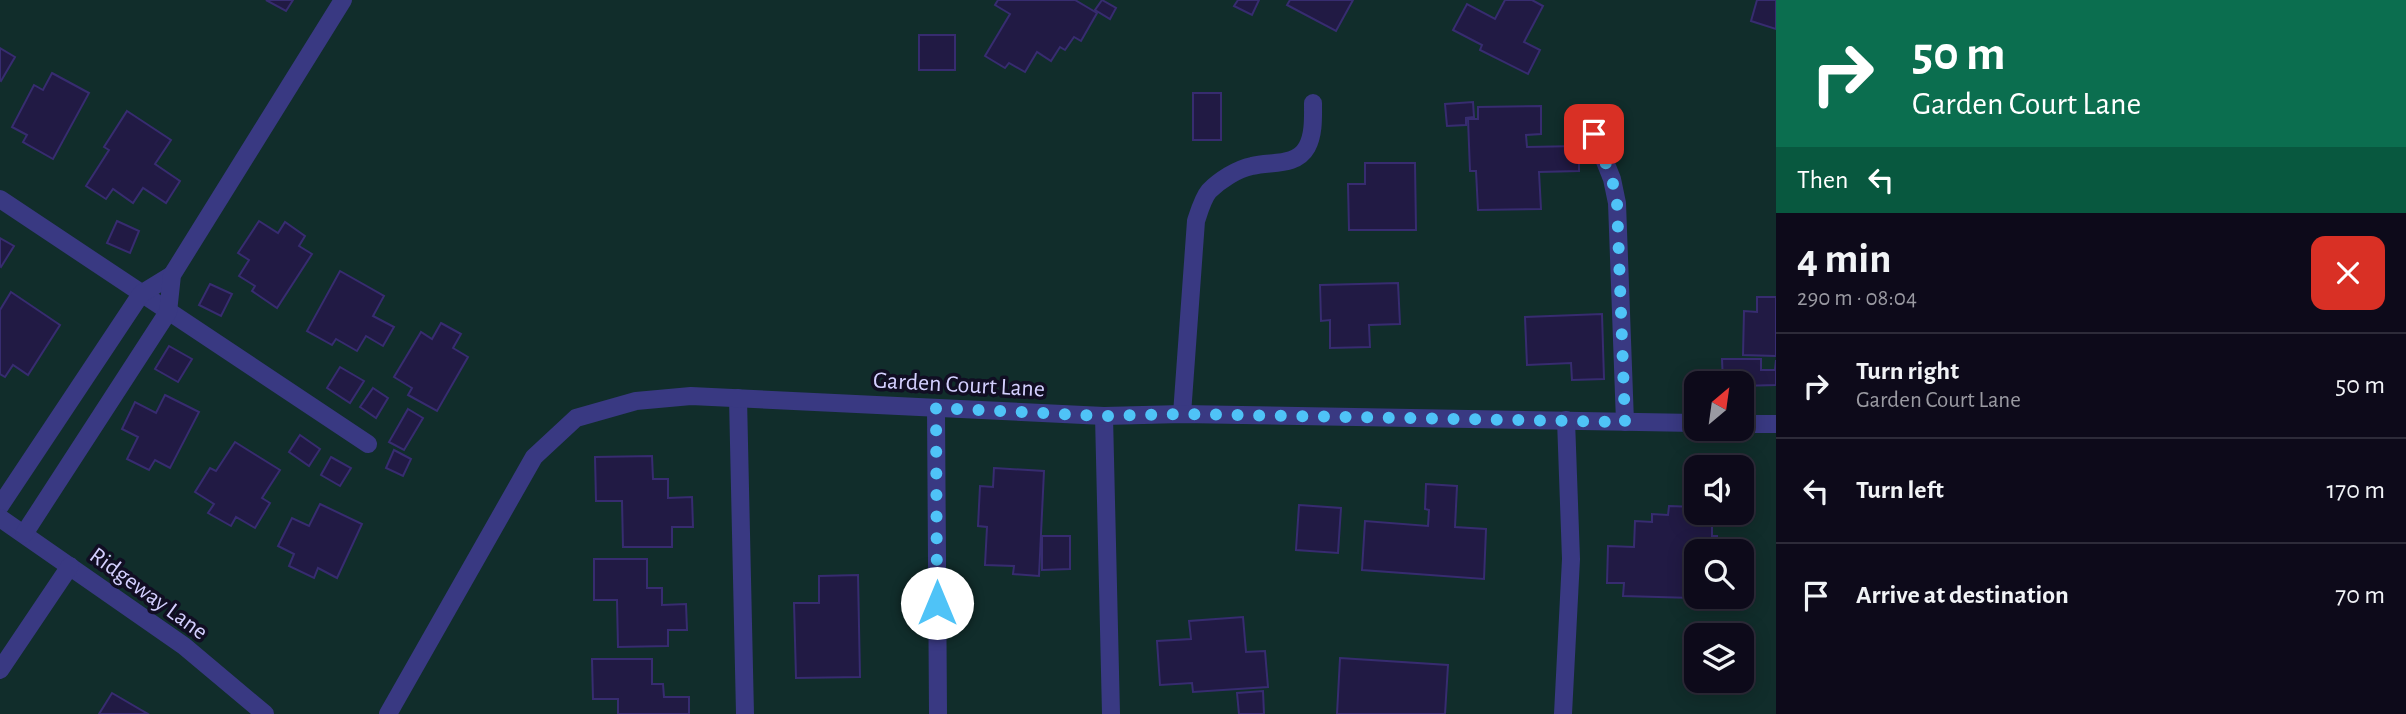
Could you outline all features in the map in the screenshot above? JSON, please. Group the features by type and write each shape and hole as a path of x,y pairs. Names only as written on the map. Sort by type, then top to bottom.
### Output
{"street":[{"path":"24,534 168,312 173,275 343,0"},
{"path":"1182,414 1196,221 1207,193 1228,176 1250,166 1283,163 1298,157 1307,148 1311,136 1313,103"},
{"path":"1594,134 1612,179 1617,203 1625,422"},
{"path":"0,199 368,444"},
{"path":"0,506 141,293 173,275"},
{"name":"Garden Court Lane","path":"388,714 534,457 576,418 636,401 691,396 1104,416 1182,414 1684,423"},
{"path":"738,398 745,714"},
{"path":"936,408 938,714"},
{"path":"1104,416 1111,714"},
{"path":"1563,714 1571,559 1566,420"},
{"path":"1754,424 1776,424"},
{"name":"Ridgeway Lane","path":"0,519 184,646 265,714"},
{"path":"0,670 70,566"}],"green space":[{"path":"0,0 1776,0 1776,714 0,714"}],"building":[{"path":"266,0 293,0 286,11"},
{"path":"998,0 1075,0 1097,13 1081,41 1074,37 1065,50 1060,47 1051,61 1037,52 1025,72 1009,63 1005,68 985,56 1010,14 995,5"},
{"path":"1102,0 1116,8 1110,19 1095,10"},
{"path":"1238,0 1259,0 1252,15 1234,6"},
{"path":"1290,0 1353,0 1336,31 1287,5"},
{"path":"1505,0 1532,0 1543,6 1524,42 1540,50 1528,74 1480,50 1482,45 1453,30 1467,4 1495,19"},
{"path":"1757,0 1776,0 1776,29 1751,21"},
{"path":"919,35 955,35 955,70 919,70"},
{"path":"0,48 15,57 1,81 0,80"},
{"path":"52,73 89,93 53,159 23,142 27,135 12,127 34,85 43,90"},
{"path":"1193,93 1221,93 1221,140 1193,140"},
{"path":"1473,102 1474,117 1466,118 1466,125 1447,126 1445,104"},
{"path":"1541,106 1541,134 1526,135 1527,147 1579,146 1579,171 1539,172 1541,209 1478,210 1476,171 1470,171 1468,119 1478,119 1478,107"},
{"path":"127,111 171,140 155,164 180,181 166,203 143,188 133,203 113,189 106,199 86,186 109,150 104,147"},
{"path":"1365,163 1415,163 1416,230 1349,230 1348,184 1365,184"},
{"path":"117,221 139,231 130,253 107,243"},
{"path":"259,221 278,233 285,222 305,236 299,246 312,254 277,308 252,291 255,286 239,276 249,260 238,253"},
{"path":"0,238 14,246 1,267 0,266"},
{"path":"340,271 384,296 373,316 394,327 383,346 366,336 357,351 336,339 332,345 307,331"},
{"path":"1398,283 1400,324 1369,325 1370,347 1330,348 1330,320 1321,321 1320,285"},
{"path":"210,284 232,294 221,316 199,305"},
{"path":"11,292 60,325 28,375 13,365 5,377 0,374 0,310"},
{"path":"1757,297 1776,297 1776,356 1743,355 1744,311 1757,312"},
{"path":"1602,314 1604,379 1572,380 1571,363 1527,365 1525,317"},
{"path":"441,323 461,334 453,348 468,357 437,411 408,395 412,388 394,377 421,332 432,339"},
{"path":"169,346 192,359 178,382 155,369"},
{"path":"1722,359 1761,359 1761,370 1775,370 1776,360 1776,385 1754,386 1754,371 1722,371"},
{"path":"340,367 364,381 350,403 327,388"},
{"path":"373,388 388,398 376,418 360,407"},
{"path":"165,395 199,412 170,468 155,460 149,470 127,459 138,437 122,429 135,402 156,413"},
{"path":"408,409 423,418 404,450 389,442"},
{"path":"300,435 320,449 309,466 289,452"},
{"path":"235,442 280,470 262,498 270,503 255,528 236,517 231,526 208,513 214,504 195,492 210,468 216,471"},
{"path":"394,450 411,459 403,476 386,468"},
{"path":"652,456 653,479 668,479 668,498 692,497 693,527 672,527 672,547 623,547 622,501 596,501 595,457"},
{"path":"331,457 351,468 340,486 321,475"},
{"path":"994,468 1044,471 1039,576 1013,574 1014,566 985,565 987,527 978,526 980,486 993,487"},
{"path":"1426,484 1457,486 1455,527 1486,529 1484,579 1362,570 1365,521 1428,526 1429,510 1425,509"},
{"path":"320,504 362,524 337,578 318,568 314,578 289,566 294,554 278,546 292,518 309,526"},
{"path":"1299,505 1341,508 1338,553 1296,550"},
{"path":"1669,506 1684,507 1684,525 1712,525 1712,536 1717,536 1717,539 1684,539 1684,598 1623,596 1624,583 1607,583 1608,546 1634,547 1635,521 1652,522 1652,514 1668,515"},
{"path":"1042,536 1070,536 1070,569 1042,570"},
{"path":"594,559 647,559 647,588 662,588 662,605 686,604 687,630 668,630 668,646 618,647 617,600 594,600"},
{"path":"858,575 860,677 796,678 794,603 819,603 819,576"},
{"path":"1243,617 1246,652 1265,651 1268,687 1193,692 1192,683 1160,685 1157,641 1191,639 1189,621"},
{"path":"1340,658 1448,665 1445,714 1337,714"},
{"path":"592,659 652,659 652,684 663,684 664,697 689,697 689,714 618,714 618,699 593,699"},
{"path":"1263,691 1264,714 1239,714 1237,693"},
{"path":"112,693 148,714 99,714"}],"route":[{"path":"937,603 936,408 1104,416 1182,414 1625,422 1617,203 1612,179 1594,134"}]}
